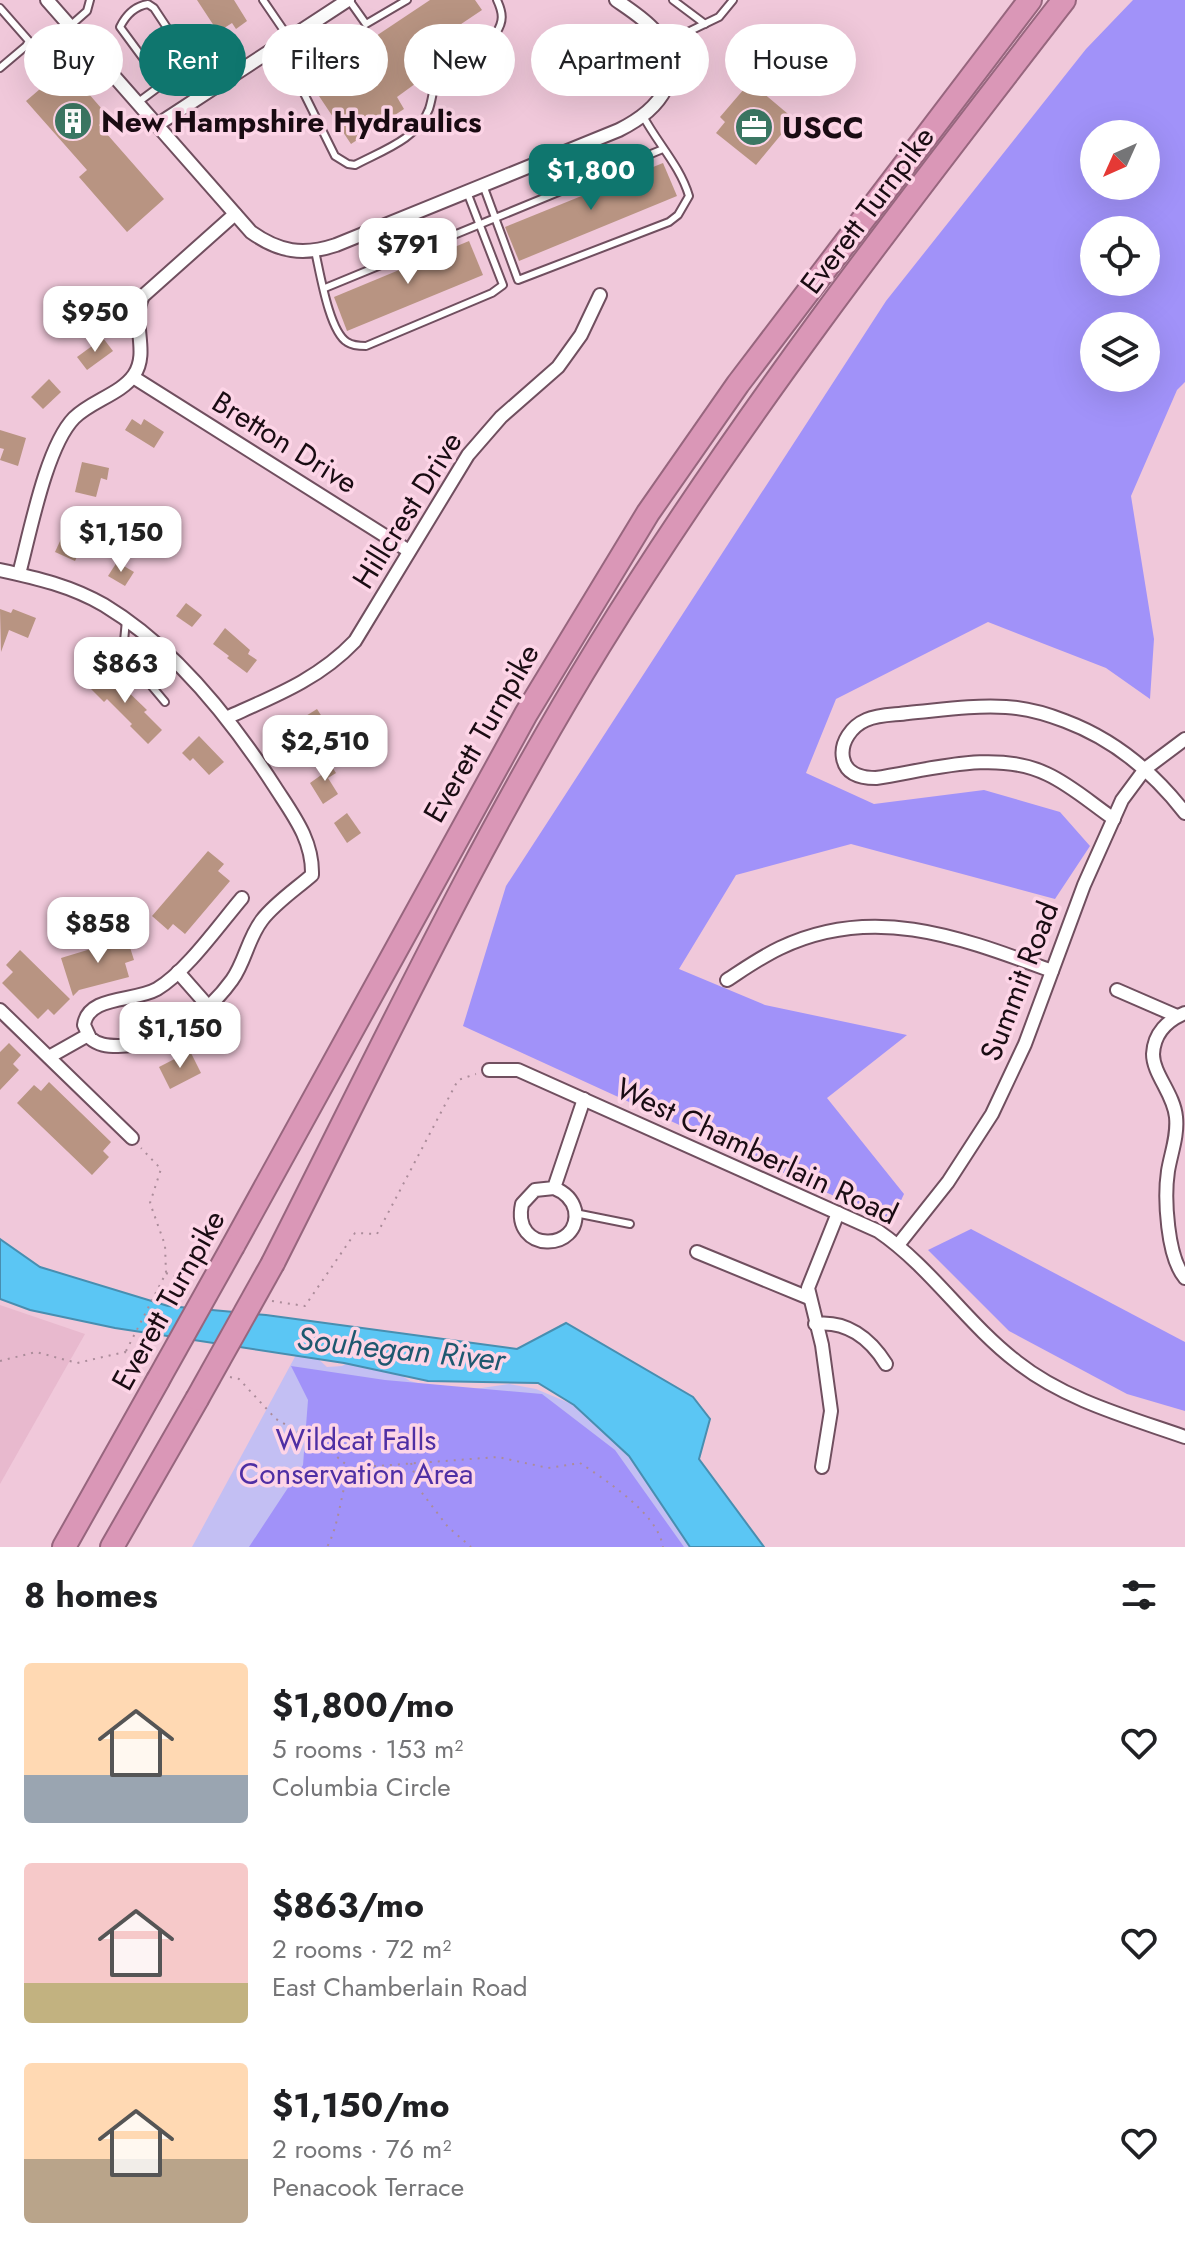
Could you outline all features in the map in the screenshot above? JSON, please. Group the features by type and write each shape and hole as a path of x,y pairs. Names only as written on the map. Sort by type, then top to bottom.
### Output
{"highway":[{"name":"Everett Turnpike","path":"64,1547 519,726 648,513 738,384 1030,0"},
{"name":"Everett Turnpike","path":"112,1547 273,1263 488,842 599,647 726,450 1064,0"}],"street":[{"path":"47,0 68,24"},
{"path":"312,24 349,0"},
{"path":"616,0 647,24"},
{"path":"157,125 262,56"},
{"path":"123,87 251,232 276,248 289,251 315,251 336,245 619,130 643,116 662,96"},
{"path":"19,574 59,440 74,418 133,377 140,355 137,319 143,296 235,214"},
{"name":"Hillcrest Drive","path":"228,717 308,681 344,653 364,629 478,442 501,417 558,367 581,335 600,295"},
{"name":"Bretton Drive","path":"133,377 409,551"},
{"path":"0,570 65,586 93,599 151,640 228,717 301,827 311,853 312,875 265,917 253,934 234,978 181,1027 151,1042 105,1045 95,1042 88,1035 85,1018 93,1007 144,995 166,983 242,898"},
{"path":"1114,819 1056,778 1017,764 983,763 876,778 858,776 843,762 844,742 856,726 873,717 970,707 1009,707 1067,721 1093,734 1145,769 1185,813"},
{"name":"Summit Road","path":"898,1245 948,1182 992,1114 1025,1044 1084,885 1122,800 1145,769 1185,739"},
{"path":"727,980 799,940 839,930 885,926 950,935 1052,971"},
{"path":"178,972 207,1005"},
{"path":"1117,990 1181,1014"},
{"path":"0,1010 132,1138"},
{"path":"1181,1014 1161,1030 1153,1053 1172,1096 1176,1115 1176,1133 1166,1187 1173,1257 1185,1278"},
{"path":"49,1057 88,1035"},
{"name":"West Chamberlain Road","path":"489,1070 518,1070 878,1231 898,1245 999,1346 1034,1375 1088,1402 1185,1437"},
{"path":"554,1188 584,1099"},
{"path":"554,1188 569,1197 575,1213 571,1229 558,1240 541,1242 521,1223 522,1204 535,1190 554,1188"},
{"path":"822,1467 831,1411 822,1345 808,1288 838,1213"},
{"path":"697,1252 809,1298"},
{"path":"815,1324 831,1322 846,1327 877,1349 886,1364"}],"lane":[{"path":"0,68 29,41 0,7 7,0"},
{"path":"72,24 87,11 90,0"},
{"path":"263,0 275,24"},
{"path":"349,0 366,24 407,0"},
{"path":"308,96 335,156 355,165 405,138 418,126 429,110 437,71 496,33 503,15 497,0"},
{"path":"673,0 705,24 719,17 733,0"},
{"path":"148,4 154,8 187,58 187,66 162,84 120,27 124,18 139,6 148,4"},
{"path":"0,22 7,16"},
{"path":"137,103 146,96"},
{"path":"315,251 333,320 341,336 347,342 366,346 492,293 503,285 669,222 678,215 689,196 685,181 643,116"},
{"path":"325,288 663,149"},
{"path":"483,185 518,280"},
{"path":"467,192 503,285"},
{"path":"126,620 123,652 165,702"},
{"path":"575,1213 630,1224"}],"path":[{"path":"261,1299 305,1306 355,1233 377,1234 458,1080 489,1070"},
{"path":"125,1352 166,1273 165,1245 150,1203 161,1169 132,1138"},
{"path":"166,1273 191,1283"},
{"path":"0,1361 36,1352 77,1363 125,1352 160,1370"},
{"path":"223,1375 239,1379 276,1419 329,1450 350,1468 498,1457 548,1468 580,1463 610,1483 640,1510 661,1533 663,1547"},
{"path":"411,1463 419,1489 448,1527 471,1547"},
{"path":"327,1547 335,1533 341,1489 350,1468"}],"shaded area":[{"path":"0,1305 85,1334 0,1484"}],"green space":[{"path":"1133,0 1185,0 1185,382 1177,390 1131,496 1154,639 1150,699 1106,668 988,622 836,699 806,773 874,804 984,790 1060,812 1090,846 1055,899 851,844 736,875 679,969 765,1005 907,1035 827,1098 904,1194 891,1222 463,1026 506,886 886,301 1086,49"},
{"path":"971,1229 1185,1342 1185,1411 1127,1394 1009,1331 928,1250"},
{"name":"Wildcat Falls Conservation Area","path":"297,1353 316,1357 327,1367 342,1366 351,1361 398,1373 410,1381 433,1387 461,1391 509,1384 536,1389 574,1405 605,1427 709,1547 192,1547"},
{"name":"Wildcat Falls Conservation Area","path":"291,1366 385,1380 542,1394 615,1450 684,1547 249,1547 303,1465 308,1400"}],"water":[{"name":"Souhegan River","path":"0,1239 40,1267 168,1306 266,1315 517,1349 566,1323 693,1397 710,1419 699,1459 764,1547 690,1547 629,1456 574,1405 538,1383 428,1381 344,1363 115,1328 30,1310 0,1299"}],"building":[{"path":"197,0 234,0 247,21 243,24 213,24"},
{"path":"430,0 475,0 482,10 461,24 404,24 404,92 397,97 404,109 351,144 319,96 388,96 388,28"},
{"path":"32,96 91,96 108,116 99,125 164,199 127,232 79,177 87,170 26,101"},
{"name":"USCC","path":"738,96 767,96 794,119 756,165 716,133 725,122 720,117"},
{"path":"663,163 677,196 519,261 505,227"},
{"path":"469,241 483,275 347,331 334,297"},
{"path":"103,338 113,351 87,370 77,357"},
{"path":"49,379 61,392 43,409 31,397"},
{"path":"132,419 141,425 144,419 164,432 154,448 125,430"},
{"path":"0,430 26,438 18,466 0,460 4,449 0,448"},
{"path":"82,462 109,468 107,480 101,478 96,497 75,492"},
{"path":"67,526 87,535 75,561 55,552"},
{"path":"117,562 134,572 125,586 108,576"},
{"path":"186,603 202,615 192,627 176,616"},
{"path":"0,609 11,613 13,609 36,618 28,638 9,630 1,652"},
{"path":"225,628 257,660 247,673 213,644"},
{"path":"100,669 147,710 144,712 162,730 148,744 107,699 104,702 86,684"},
{"path":"317,709 326,723 309,733 301,719"},
{"path":"199,736 224,762 209,775 193,758 190,761 182,753"},
{"path":"327,759 336,773 328,778 338,794 323,804 310,783 324,773 319,765"},
{"path":"347,813 361,833 347,843 334,823"},
{"path":"208,851 224,864 218,871 230,881 185,934 173,924 168,930 152,916"},
{"path":"127,938 134,960 125,963 129,977 79,990 73,996 61,958"},
{"path":"20,950 70,999 54,1015 48,1009 38,1019 2,983 13,972 6,965"},
{"path":"9,1043 21,1055 13,1064 19,1070 0,1090 0,1052"},
{"path":"190,1051 201,1073 170,1089 159,1067"},
{"path":"49,1082 111,1142 103,1151 109,1157 92,1175 17,1103 34,1085 41,1091"}],"place":[{"name":"New Hampshire Hydraulics","path":"73,121"},
{"name":"USCC","path":"754,127"}]}
